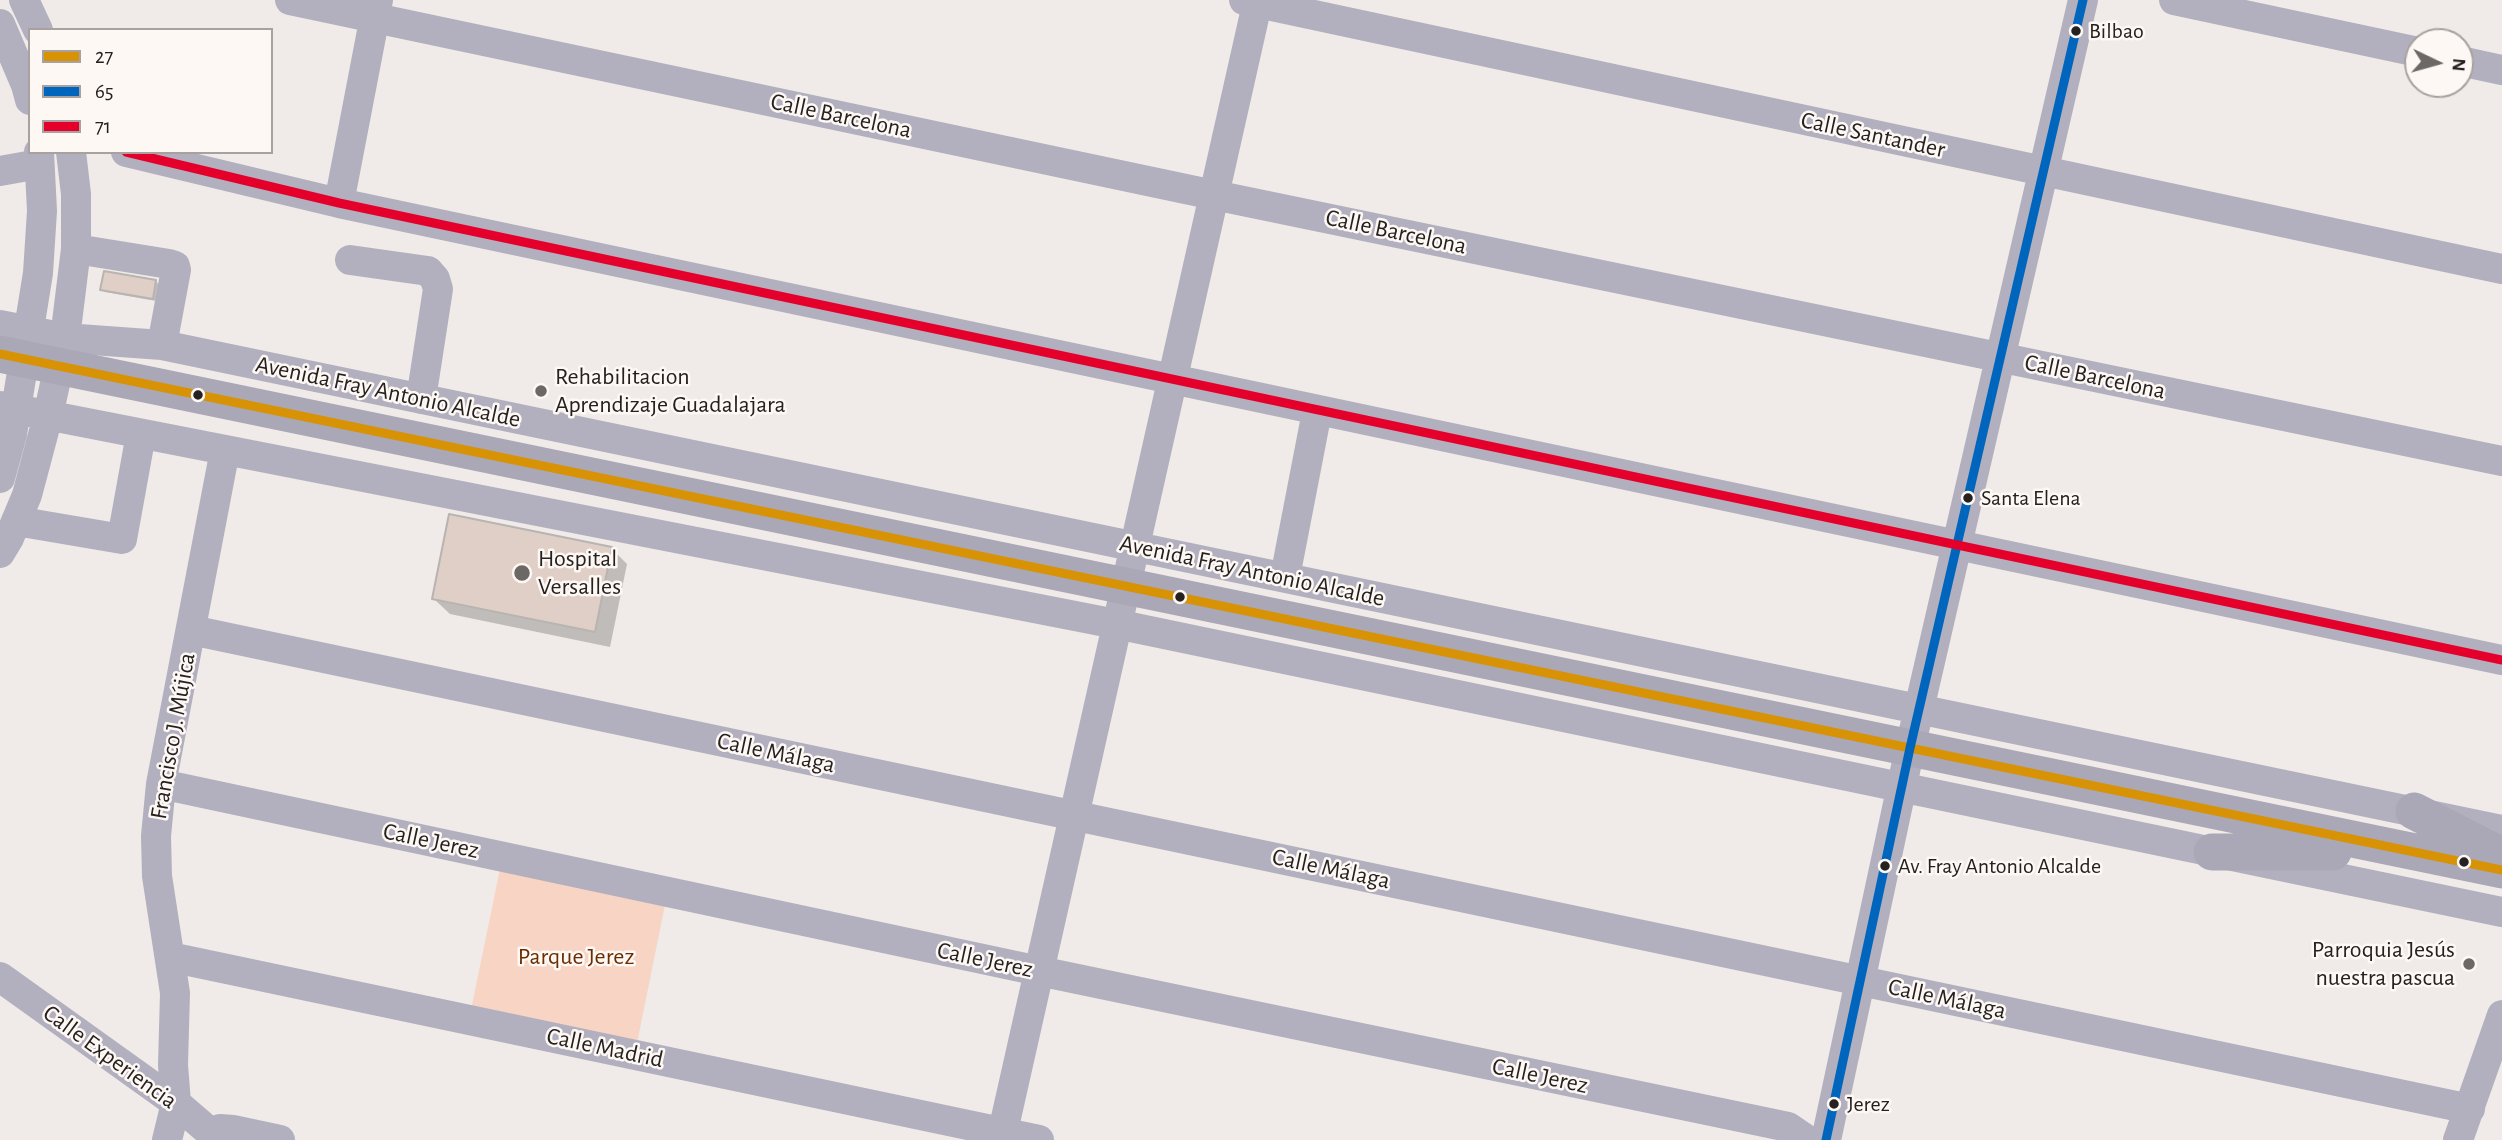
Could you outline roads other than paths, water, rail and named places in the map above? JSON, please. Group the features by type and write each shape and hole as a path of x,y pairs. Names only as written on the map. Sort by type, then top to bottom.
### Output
{"main road":[{"name":"Avenida Fray Antonio Alcalde","path":"30,345 1125,586 2502,870"},
{"path":"2414,811 2502,856"},
{"path":"2212,852 2411,852"}],"street":[{"path":"0,2 25,0 37,28"},
{"name":"Calle Barcelona","path":"290,0 377,9 1214,195 2502,461"},
{"path":"1826,1140 1956,543 2083,0"},
{"path":"2174,0 2404,49"},
{"path":"1002,1136 1214,195 1253,1"},
{"name":"Calle Santander","path":"1253,1 2502,269"},
{"path":"339,203 377,9"},
{"path":"0,24 7,65 26,85 28,92"},
{"path":"2474,64 2502,70"},
{"path":"0,478 8,408 30,345 76,249 76,194 71,154"},
{"path":"134,154 339,203 2502,660"},
{"path":"0,171 39,158 42,211 30,345 48,416 30,482 16,521 0,553"},
{"path":"76,249 175,266 162,345"},
{"path":"349,260 428,271 435,279 438,289 421,399"},
{"name":"Avenida Fray Antonio Alcalde","path":"30,345 162,345 2502,830"},
{"path":"8,408 1116,624 2502,912"},
{"path":"1285,577 1315,422"},
{"path":"16,521 121,539 141,434"},
{"name":"Francisco J. Mújica","path":"167,1140 173,1065 174,993 161,915 156,836 161,784 225,450"},
{"name":"Calle Málaga","path":"191,630 2470,1110"},
{"name":"Calle Jerez","path":"161,784 1788,1127 1807,1140"},
{"name":"Calle Madrid","path":"170,957 1002,1136 1039,1140"},
{"name":"Calle Experiencia","path":"0,976 169,1099 215,1137"},
{"path":"2458,1140 2502,1015"},
{"path":"150,1140 169,1099"},
{"path":"215,1137 220,1129 280,1140"}],"place":[{"name":"Bilbao","path":"2076,31"},
{"name":"Rehabilitacion Aprendizaje Guadalajara","path":"541,391"},
{"name":"Santa Elena","path":"1968,498"},
{"name":"Hospital Versalles","path":"522,573"},
{"name":"Av. Fray Antonio Alcalde","path":"1885,866"},
{"name":"Parroquia Jesús nuestra pascua","path":"2469,964"},
{"name":"Jerez","path":"1834,1104"}],"park label":[{"name":"Parque Jerez","path":"576,957"}]}
